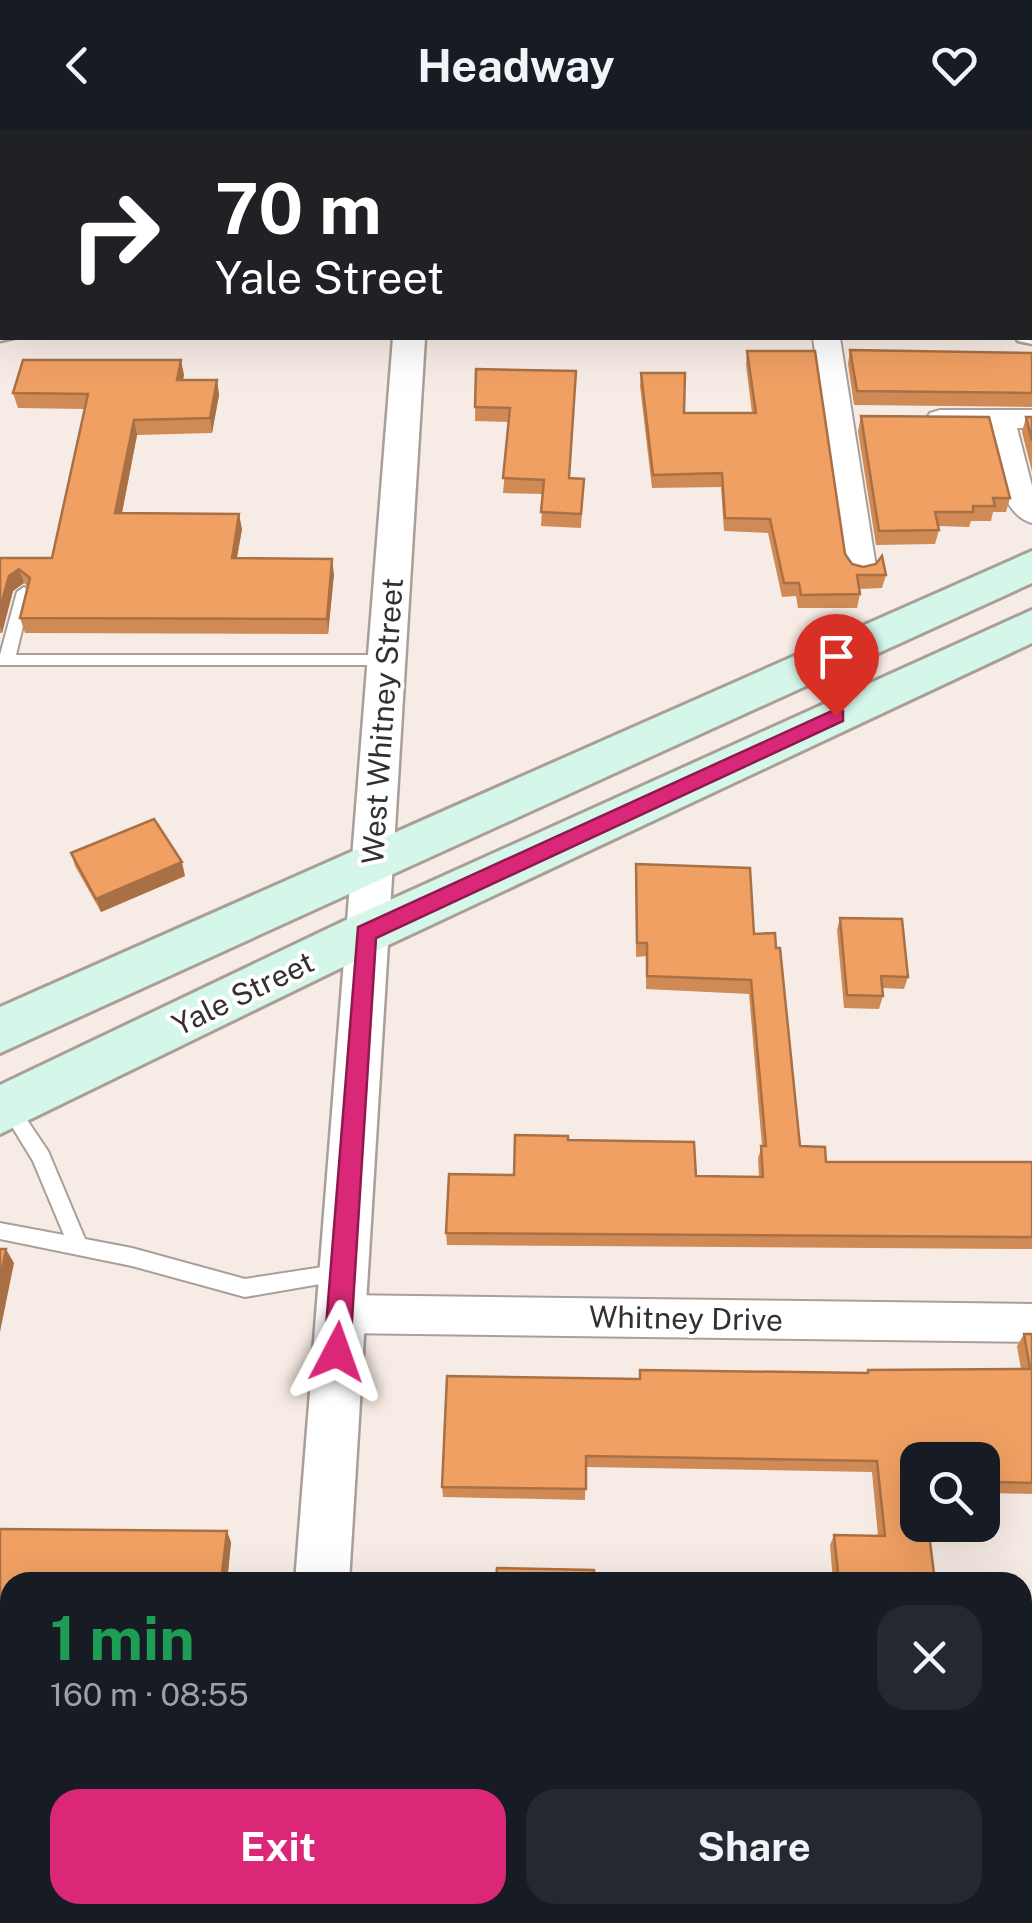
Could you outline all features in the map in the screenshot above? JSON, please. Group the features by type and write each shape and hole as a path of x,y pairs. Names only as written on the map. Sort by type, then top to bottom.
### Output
{"main road":[{"name":"Yale Street","path":"0,1031 1032,566"},
{"path":"974,592 1024,629"},
{"name":"Yale Street","path":"4,1109 366,933 1024,629"}],"street":[{"name":"West Whitney Street","path":"323,1572 409,340"},
{"path":"826,340 861,567"},
{"path":"839,418 874,418"},
{"path":"910,418 1032,419"},
{"path":"1000,419 1022,504 1032,514 1002,528"},
{"name":"Whitney Drive","path":"341,1293 1032,1323"}],"lane":[{"path":"24,592 3,660 386,660"},
{"path":"4,1109 41,1157 78,1246"},
{"path":"0,1231 78,1246 244,1288 341,1293"}],"building":[{"path":"850,350 1032,353 1032,393 857,391"},
{"path":"747,351 815,351 845,554 852,564 863,567 876,564 882,556 886,575 857,575 860,594 801,595 799,583 784,583 770,519 725,518 722,473 653,475 641,373 685,373 684,413 756,413"},
{"path":"23,360 181,360 177,380 217,380 210,418 134,420 115,513 239,514 232,558 332,559 327,619 20,618 30,578 19,569 9,576 0,608 0,558 52,558 88,394 13,393"},
{"path":"476,369 576,371 569,478 584,479 581,514 541,512 544,480 503,478 510,408 475,407"},
{"path":"861,416 989,417 1010,498 993,498 995,506 973,506 973,512 935,512 939,530 879,531"},
{"path":"1026,417 1032,417 1032,441"},
{"path":"154,819 182,862 96,899 71,853"},
{"path":"636,864 750,868 754,934 775,933 776,948 780,948 800,1146 825,1147 826,1162 1032,1162 1032,1237 446,1233 449,1174 514,1175 515,1135 694,1142 696,1176 763,1177 761,1146 766,1146 751,980 647,976 647,943 637,943"},
{"path":"840,918 902,919 908,977 881,976 883,996 847,995"},
{"path":"0,1249 6,1249 0,1280"},
{"path":"1024,1334 1032,1334 1032,1483 1000,1482 1000,1442 900,1442 900,1542 930,1542 934,1572 838,1572 834,1535 885,1536 877,1461 586,1456 586,1489 442,1487 447,1376 640,1379 640,1370 1030,1369"},
{"path":"0,1529 227,1531 222,1572 0,1572"},
{"path":"497,1568 594,1570 594,1572 497,1572"}],"route":[{"path":"337,1352 366,933 836,716"}]}
